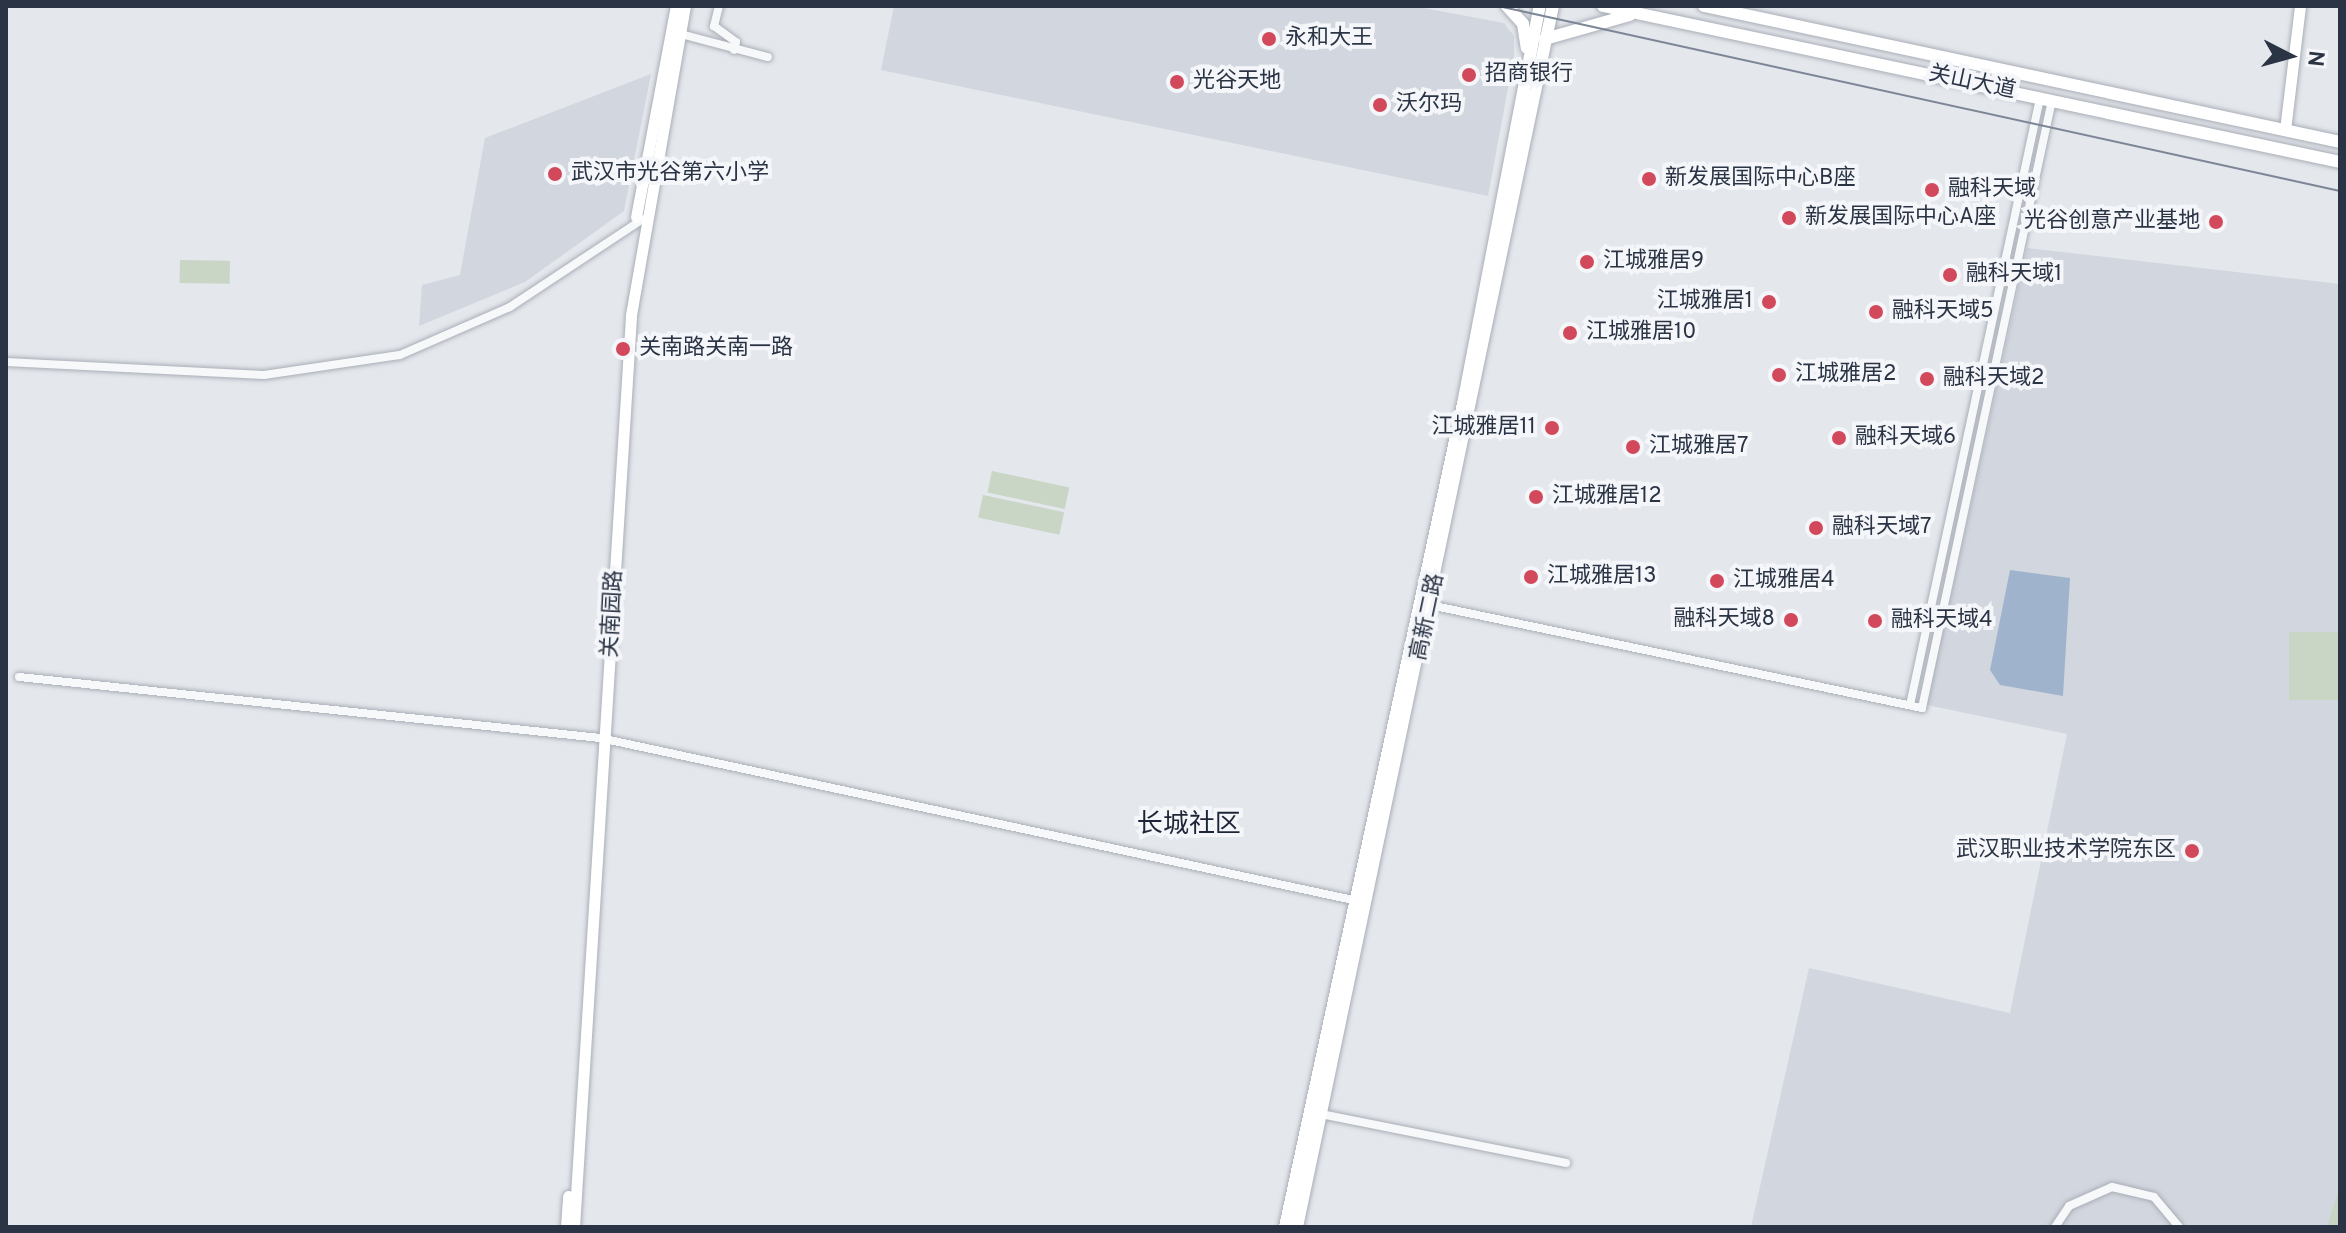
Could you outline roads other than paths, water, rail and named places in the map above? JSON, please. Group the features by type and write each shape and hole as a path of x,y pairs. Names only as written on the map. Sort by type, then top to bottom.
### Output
{"main road":[{"name":"关南园路","path":"566,1227 639,221 675,32 676,6"},
{"name":"关南园路","path":"675,32 685,6"},
{"path":"1507,6 1523,24 1528,66"},
{"name":"高新二路","path":"1426,604 1540,6"},
{"name":"高新二路","path":"1297,1227 1362,902 1553,6"},
{"name":"关山大道","path":"1603,6 2340,162"},
{"name":"关山大道","path":"1704,6 2340,142"},
{"path":"2285,130 2300,6"},
{"path":"1545,39 1637,14"},
{"name":"关南园路","path":"574,1227 603,738"},
{"name":"高新二路","path":"1285,1227 1362,902"}],"street":[{"path":"719,6 714,26 736,42 734,50"},
{"path":"675,32 768,57"},
{"path":"1910,705 2046,99"},
{"path":"1426,604 1922,708 2046,99"},
{"path":"6,362 264,375 400,355 510,307 639,221"},
{"path":"19,677 603,738 1362,902"},
{"path":"1321,1114 1566,1163"},
{"path":"2055,1227 2069,1206 2112,1187 2154,1197 2179,1227"}],"water":[{"path":"2010,570 2070,578 2063,696 2000,685 1990,670"}],"tram line":[{"path":"1498,6 2340,191"}],"place":[{"name":"永和大王","path":"1269,39"},
{"name":"招商银行","path":"1469,75"},
{"name":"光谷天地","path":"1177,82"},
{"name":"沃尔玛","path":"1380,105"},
{"name":"武汉市光谷第六小学","path":"555,174"},
{"name":"新发展国际中心B座","path":"1649,179"},
{"name":"融科天域","path":"1932,190"},
{"name":"新发展国际中心A座","path":"1789,218"},
{"name":"光谷创意产业基地","path":"2216,222"},
{"name":"江城雅居9","path":"1587,262"},
{"name":"融科天域1","path":"1950,275"},
{"name":"江城雅居1","path":"1769,302"},
{"name":"融科天域5","path":"1876,312"},
{"name":"江城雅居10","path":"1570,333"},
{"name":"关南路关南一路","path":"623,349"},
{"name":"江城雅居2","path":"1779,375"},
{"name":"融科天域2","path":"1927,379"},
{"name":"江城雅居11","path":"1552,428"},
{"name":"融科天域6","path":"1839,438"},
{"name":"江城雅居7","path":"1633,447"},
{"name":"江城雅居12","path":"1536,497"},
{"name":"融科天域7","path":"1816,528"},
{"name":"江城雅居13","path":"1531,577"},
{"name":"江城雅居4","path":"1717,581"},
{"name":"融科天域8","path":"1791,620"},
{"name":"融科天域4","path":"1875,621"},
{"name":"武汉职业技术学院东区","path":"2192,851"}],"district":[{"name":"长城社区","path":"1189,826"}]}
